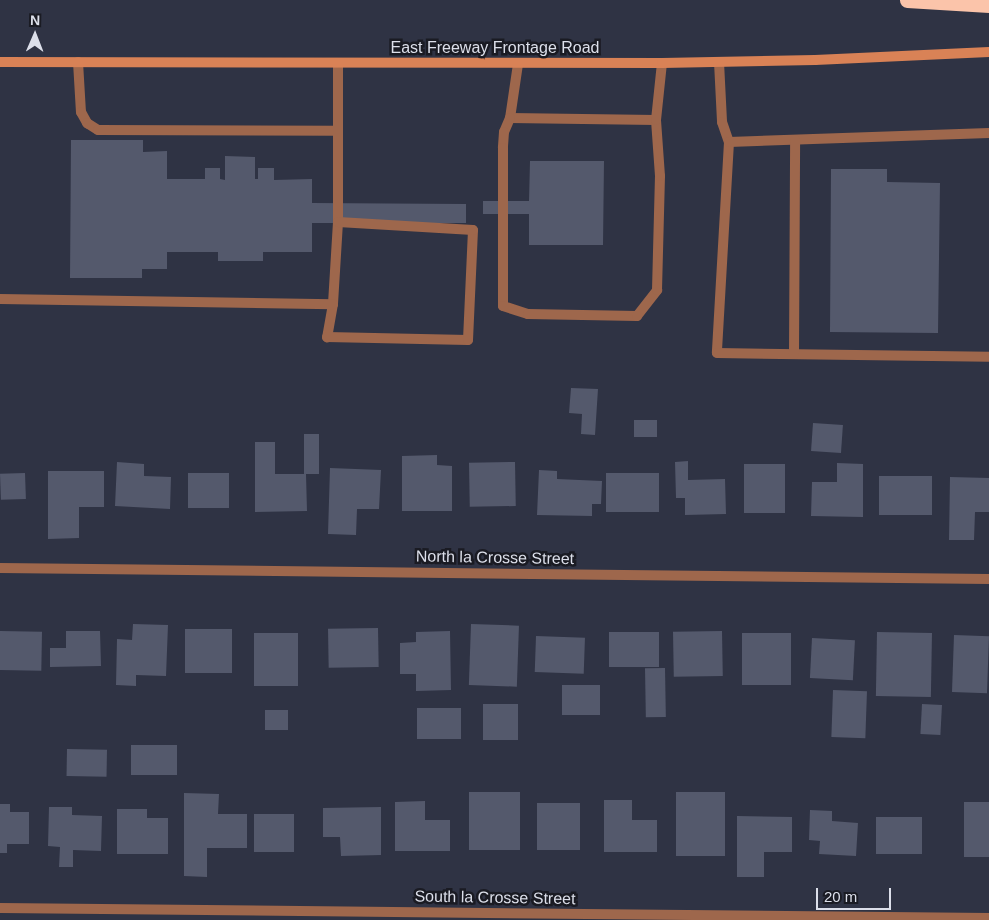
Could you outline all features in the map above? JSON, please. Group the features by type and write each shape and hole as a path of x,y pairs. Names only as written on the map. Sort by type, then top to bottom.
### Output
{"highway":[{"path":"907,0 989,5"}],"main road":[{"name":"East Freeway Frontage Road","path":"0,62 662,63 989,52"}],"street":[{"path":"78,62 82,112 87,123 98,130 338,131"},
{"path":"719,62 722,122 729,142 717,353 989,357"},
{"path":"338,63 338,222 333,304 327,338 468,340 473,230 338,222"},
{"path":"518,64 510,118 504,132 503,148 503,306 528,314 637,316 657,290 660,176 656,120 662,63"},
{"path":"510,118 656,120"},
{"path":"729,142 989,133"},
{"path":"794,354 795,140"},
{"path":"0,299 333,304"},
{"name":"North la Crosse Street","path":"0,568 989,578"},
{"name":"South la Crosse Street","path":"0,908 989,918"}],"building":[{"path":"71,140 143,140 143,152 167,151 167,179 205,179 205,168 220,168 220,179 225,180 225,156 255,157 255,179 258,179 258,168 274,168 274,180 312,179 312,203 466,204 466,223 312,223 312,252 263,252 263,261 218,261 218,252 167,252 167,269 142,269 142,278 70,278"},
{"path":"530,161 604,161 603,245 529,245 529,214 483,214 483,201 529,201"},
{"path":"831,169 887,169 887,182 940,183 938,333 830,332"},
{"path":"571,388 598,389 595,435 581,434 582,414 569,413"},
{"path":"634,420 657,420 657,437 634,437"},
{"path":"813,423 843,425 841,453 811,451"},
{"path":"304,434 319,434 319,474 306,474 307,511 255,512 255,442 275,442 275,474 304,474"},
{"path":"437,455 437,465 452,466 452,511 402,511 402,456"},
{"path":"688,461 688,480 725,479 726,514 685,515 685,498 676,498 675,462"},
{"path":"117,462 144,464 144,476 171,477 170,509 115,506"},
{"path":"515,462 516,506 470,507 469,463"},
{"path":"837,463 863,464 863,517 811,516 812,482 837,482"},
{"path":"744,464 785,464 785,513 744,513"},
{"path":"330,468 381,470 379,509 357,509 356,535 328,534"},
{"path":"539,470 557,471 557,479 602,481 601,504 592,504 592,516 537,515"},
{"path":"48,471 104,471 104,507 79,507 79,538 48,539"},
{"path":"25,473 26,499 1,500 0,474"},
{"path":"188,473 229,473 229,508 188,508"},
{"path":"606,473 659,473 659,512 606,512"},
{"path":"879,476 932,476 932,515 879,515"},
{"path":"950,477 989,478 989,512 975,512 974,540 949,540"},
{"path":"133,624 168,625 166,676 136,675 136,686 116,685 117,639 132,640"},
{"path":"471,624 519,626 517,687 469,685"},
{"path":"378,628 379,667 329,668 328,629"},
{"path":"185,629 232,629 232,673 185,673"},
{"path":"0,631 42,632 41,671 0,670"},
{"path":"66,631 100,631 101,666 50,667 50,648 66,648"},
{"path":"450,631 451,690 416,691 416,674 400,674 400,643 416,642 416,632"},
{"path":"722,631 723,676 674,677 673,632"},
{"path":"609,632 659,632 659,667 609,667"},
{"path":"877,632 932,633 931,697 876,696"},
{"path":"254,633 298,633 298,686 254,686"},
{"path":"742,633 791,633 791,685 742,685"},
{"path":"954,635 989,636 987,693 952,692"},
{"path":"536,636 585,638 584,674 535,672"},
{"path":"812,638 855,640 853,680 810,678"},
{"path":"645,668 665,668 666,717 646,717"},
{"path":"562,685 600,685 600,715 562,715"},
{"path":"833,690 867,691 865,738 831,737"},
{"path":"483,704 518,704 518,740 483,740"},
{"path":"922,704 942,705 940,735 920,734"},
{"path":"417,708 461,708 461,739 417,739"},
{"path":"265,710 288,710 288,730 265,730"},
{"path":"131,745 177,745 177,775 131,775"},
{"path":"67,749 107,750 107,777 67,776"},
{"path":"469,792 520,792 520,850 469,850"},
{"path":"676,792 725,792 725,856 676,856"},
{"path":"184,793 219,794 218,814 247,814 247,848 207,848 207,877 184,876"},
{"path":"604,800 632,800 632,820 657,820 657,852 604,852"},
{"path":"425,801 425,820 450,820 450,851 395,851 395,802"},
{"path":"964,802 989,802 989,857 964,857"},
{"path":"537,803 580,803 580,850 537,850"},
{"path":"0,804 10,804 10,812 29,812 29,844 7,844 7,853 0,853"},
{"path":"49,807 72,807 72,815 102,816 101,851 73,850 73,867 59,867 60,847 48,846"},
{"path":"381,807 381,855 341,856 340,837 323,837 323,808"},
{"path":"117,809 147,809 147,818 168,818 168,854 117,854"},
{"path":"810,810 832,811 832,821 858,823 856,856 819,854 820,841 809,840"},
{"path":"254,814 294,814 294,852 254,852"},
{"path":"737,816 792,817 792,852 764,852 764,877 737,877"},
{"path":"876,817 922,817 922,854 876,854"}]}
